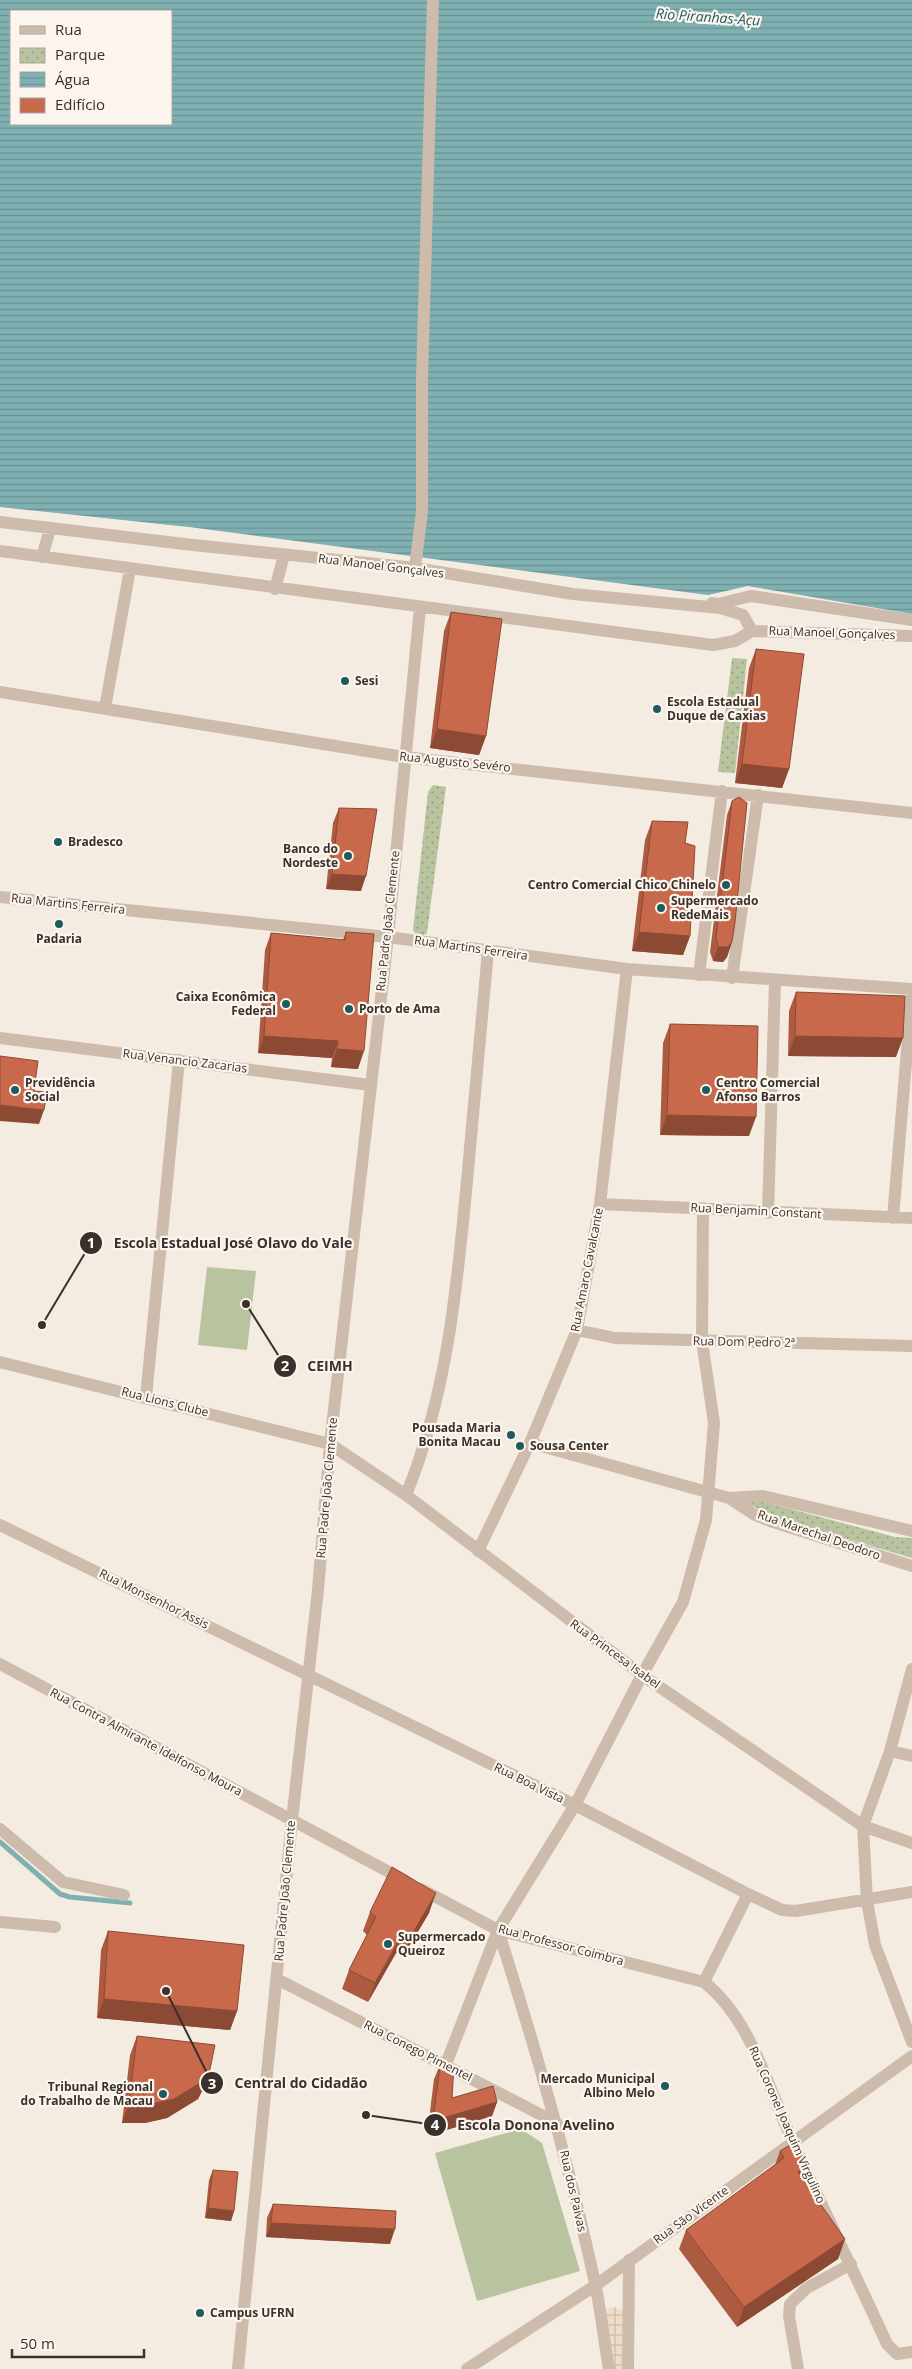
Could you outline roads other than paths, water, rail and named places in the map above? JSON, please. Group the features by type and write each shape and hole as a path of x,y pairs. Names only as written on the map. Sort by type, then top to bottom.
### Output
{"street":[{"path":"416,563 422,511 422,378 433,0"},
{"name":"Rua Manoel Gonçalves","path":"0,522 284,555 416,563 480,579 573,594 720,608 744,615 752,631"},
{"path":"42,557 50,529"},
{"name":"Rua Manoel Gonçalves","path":"0,551 275,589 712,645 735,641 752,631 912,636"},
{"path":"275,589 284,555"},
{"path":"105,708 130,569"},
{"path":"480,579 494,575 568,587 718,604 751,596 912,620"},
{"name":"Rua Padre João Clemente","path":"238,2369 292,1820 318,1590 330,1444 388,937 404,757 420,608"},
{"name":"Rua Augusto Sevéro","path":"0,692 404,757 758,794 912,813"},
{"path":"699,976 722,791"},
{"path":"732,978 758,794"},
{"name":"Rua Martins Ferreira","path":"0,897 388,937 627,969 699,976 912,990"},
{"path":"406,1495 429,1434 450,1333 460,1255 488,951"},
{"name":"Rua Amaro Cavalcante","path":"478,1551 530,1443 577,1330 600,1204 627,969"},
{"path":"768,1213 775,981"},
{"path":"893,1218 912,990"},
{"name":"Rua Venancio Zacarias","path":"0,1038 370,1085"},
{"path":"146,1397 179,1060"},
{"name":"Rua Benjamin Constant","path":"600,1204 912,1218"},
{"path":"446,2064 498,1930 575,1805 642,1675 683,1602 706,1520 714,1423 702,1342 703,1208"},
{"name":"Rua Dom Pedro 2ª","path":"577,1330 615,1338 702,1342 912,1346"},
{"name":"Rua Lions Clube","path":"0,1362 330,1444"},
{"name":"Rua Marechal Deodoro","path":"530,1443 729,1498 755,1515 770,1521 912,1566"},
{"name":"Rua Princesa Isabel","path":"330,1444 406,1495 642,1675 864,1826 912,1843"},
{"name":"Rua Marechal Deodoro","path":"729,1498 763,1496 912,1531"},
{"name":"Rua Monsenhor Assis","path":"0,1525 307,1675"},
{"name":"Rua Contra Almirante Idelfonso Moura","path":"0,1664 292,1820"},
{"path":"912,1669 890,1751 864,1826 867,1900 876,1945 912,2042"},
{"name":"Rua Boa Vista","path":"307,1675 575,1805 782,1910 796,1910 912,1892"},
{"path":"890,1751 912,1756"},
{"name":"Rua Professor Coimbra","path":"292,1820 498,1930 704,1982"},
{"path":"0,1829 63,1882 124,1895"},
{"path":"704,1982 748,1894"},
{"path":"0,1922 54,1927"},
{"name":"Rua dos Paivas","path":"498,1930 557,2123 596,2285 609,2369"},
{"name":"Rua Conego Pimentel","path":"277,1980 446,2064 557,2123"},
{"name":"Rua Coronel Joaquim Virgulino","path":"704,1982 720,1995 731,2010 751,2046 792,2141 887,2344 897,2354 912,2352"},
{"name":"Rua São Vicente","path":"467,2369 596,2285 792,2141 912,2056"},
{"path":"628,2369 629,2260"},
{"path":"798,2369 789,2316 790,2304 807,2288 851,2264"}],"water":[{"name":"Rio Piranhas-Açu","path":"0,0 912,0 912,614 748,586 708,595 189,527 0,507"}],"waterway":[{"path":"0,1842 60,1894 70,1897 130,1903"}],"place":[{"name":"Sesi","path":"345,681"},
{"name":"Escola Estadual Duque de Caxias","path":"657,709"},
{"name":"Bradesco","path":"58,842"},
{"name":"Banco do Nordeste","path":"348,856"},
{"name":"Centro Comercial Chico Chinelo","path":"726,885"},
{"name":"Supermercado RedeMais","path":"661,908"},
{"name":"Padaria","path":"59,924"},
{"name":"Caixa Econômica Federal","path":"286,1004"},
{"name":"Porto de Ama","path":"349,1009"},
{"name":"Previdência Social","path":"15,1090"},
{"name":"Centro Comercial Afonso Barros","path":"706,1090"},
{"name":"CEIMH","path":"246,1304"},
{"name":"Escola Estadual José Olavo do Vale","path":"42,1325"},
{"name":"Pousada Maria Bonita Macau","path":"511,1435"},
{"name":"Sousa Center","path":"520,1446"},
{"name":"Supermercado Queiroz","path":"388,1944"},
{"name":"Central do Cidadão","path":"166,1991"},
{"name":"Mercado Municipal Albino Melo","path":"665,2086"},
{"name":"Tribunal Regional do Trabalho de Macau","path":"163,2094"},
{"name":"Escola Donona Avelino","path":"366,2115"},
{"name":"Campus UFRN","path":"200,2313"}]}
